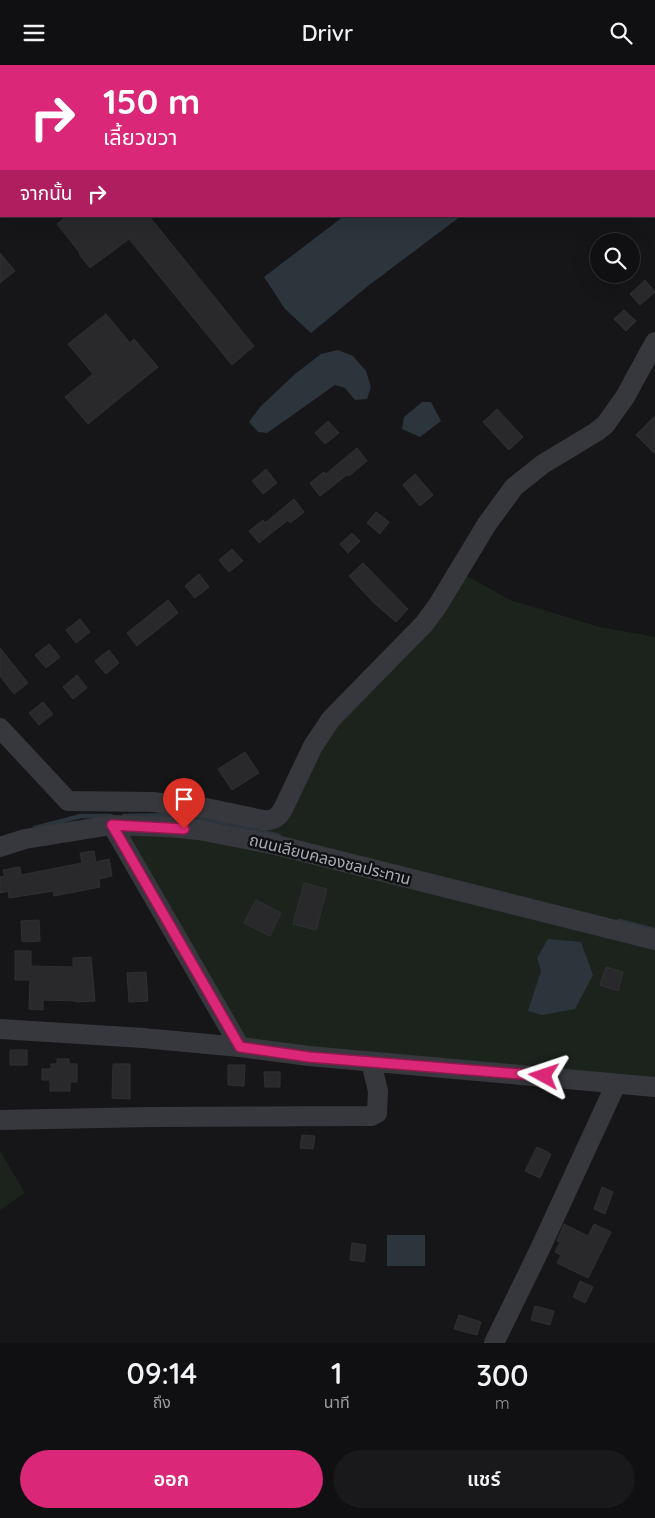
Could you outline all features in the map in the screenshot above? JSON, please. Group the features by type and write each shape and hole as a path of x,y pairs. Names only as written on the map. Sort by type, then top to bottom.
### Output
{"street":[{"path":"0,728 68,801 153,802 206,808 271,821 276,818 284,807 322,731 331,719 424,624 438,605 504,498 525,477 605,425 616,412 655,342"},
{"path":"112,825 240,1047"},
{"name":"ถนนเลียบคลองชลประทาน","path":"0,847 25,839 112,825 199,830 276,845 655,940"},
{"path":"0,1029 143,1038 240,1047 309,1057 655,1087"},
{"path":"0,1120 371,1116 377,1113 378,1091 371,1062"},
{"path":"494,1343 539,1251 616,1084"}],"shaded area":[{"path":"343,217 460,217 368,286 311,333 285,309 264,277"},
{"path":"338,350 353,356 366,371 371,387 367,399 355,400 345,388 335,385 267,433 258,432 249,422 260,407 295,374 321,354"},
{"path":"422,402 431,402 441,421 420,437 402,429 404,417"},
{"path":"458,571 510,600 600,627 655,637 655,1087 240,1047 112,825 275,844 260,831 263,820 271,820 313,746"},
{"path":"548,939 581,942 593,975 575,1009 542,1015 528,1011 541,971 537,958"},
{"path":"0,1151 25,1193 0,1210"},
{"path":"387,1235 425,1235 425,1266 387,1266"}],"building":[{"path":"66,217 150,217 254,346 232,365 129,239 90,268 57,224"},
{"path":"0,253 15,271 0,283"},
{"path":"645,280 655,292 640,305 630,294"},
{"path":"624,310 636,321 626,331 614,319"},
{"path":"106,314 130,343 134,339 158,367 88,424 65,397 93,374 68,344"},
{"path":"497,409 523,437 509,450 483,422"},
{"path":"655,416 655,454 636,435"},
{"path":"328,421 339,433 325,444 315,433"},
{"path":"357,448 367,461 320,496 310,483 324,472 326,474"},
{"path":"266,469 277,483 263,494 252,481"},
{"path":"415,474 433,495 420,506 403,485"},
{"path":"294,499 304,512 290,523 288,520 259,543 249,531 263,520 265,523"},
{"path":"376,512 389,522 380,534 367,523"},
{"path":"352,533 360,541 348,553 340,544"},
{"path":"232,549 243,561 229,572 219,560"},
{"path":"363,563 408,609 396,622 374,603 349,576"},
{"path":"199,574 209,587 195,598 185,586"},
{"path":"168,600 178,613 137,646 127,633"},
{"path":"80,619 90,632 76,643 66,630"},
{"path":"49,644 60,657 46,668 35,655"},
{"path":"0,648 28,683 14,694 0,676"},
{"path":"109,650 119,663 106,674 95,661"},
{"path":"77,675 87,688 73,699 63,687"},
{"path":"43,702 53,714 39,725 29,713"},
{"path":"245,752 259,773 232,790 218,769"},
{"path":"94,851 96,862 109,859 112,876 99,879 100,887 54,896 53,891 9,898 8,891 0,893 0,877 5,876 3,870 20,867 21,875 82,863 80,853"},
{"path":"304,883 327,889 316,930 293,924"},
{"path":"256,900 281,913 270,936 244,923"},
{"path":"39,920 40,941 22,942 21,921"},
{"path":"15,951 31,951 31,966 73,967 73,958 91,957 95,1001 43,1000 43,1010 29,1009 30,980 15,980"},
{"path":"606,967 623,972 618,991 600,985"},
{"path":"146,972 148,1001 129,1002 127,973"},
{"path":"10,1050 27,1050 27,1065 10,1065"},
{"path":"57,1059 69,1059 69,1064 77,1064 77,1082 70,1082 70,1091 50,1091 50,1080 42,1080 42,1069 51,1069 51,1064 57,1064"},
{"path":"113,1064 130,1064 130,1099 112,1098"},
{"path":"228,1065 245,1065 244,1086 228,1085"},
{"path":"264,1072 280,1072 280,1087 265,1087"},
{"path":"302,1135 315,1136 313,1149 300,1148"},
{"path":"537,1147 551,1154 540,1178 525,1171"},
{"path":"602,1187 613,1192 605,1214 594,1209"},
{"path":"564,1224 588,1236 594,1224 611,1232 588,1278 557,1263 561,1255 555,1252 560,1242 557,1241"},
{"path":"352,1243 366,1245 364,1262 350,1260"},
{"path":"580,1281 593,1287 585,1303 573,1297"},
{"path":"535,1306 554,1311 550,1325 531,1320"},
{"path":"459,1315 481,1322 477,1335 454,1329"}],"waterway":[{"path":"124,816 178,815 232,824 279,836"},
{"path":"35,828 81,816 111,816"},
{"path":"619,921 655,930"}],"route":[{"path":"184,829 112,825 240,1047 309,1057 544,1076"}]}
